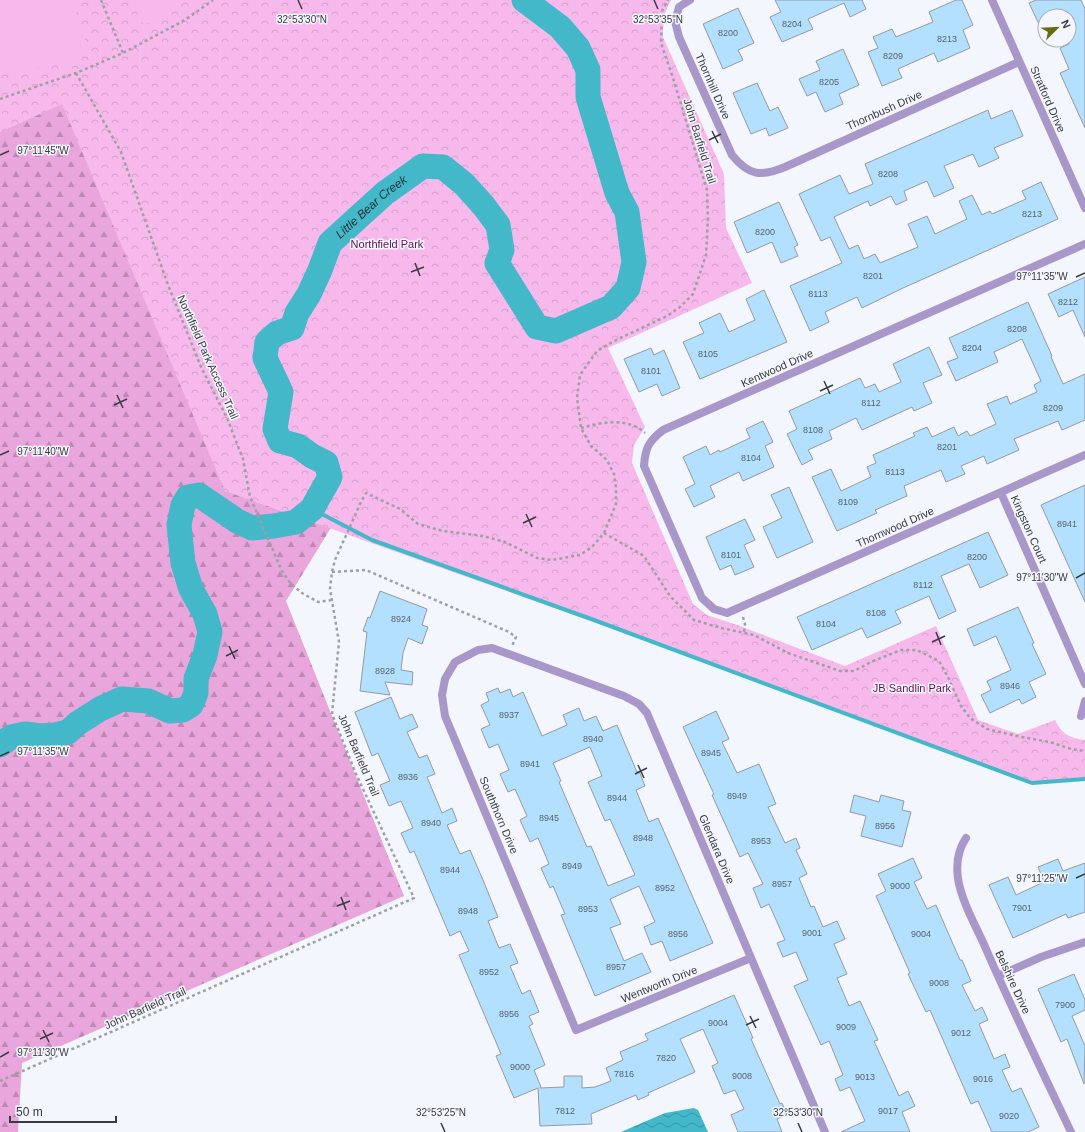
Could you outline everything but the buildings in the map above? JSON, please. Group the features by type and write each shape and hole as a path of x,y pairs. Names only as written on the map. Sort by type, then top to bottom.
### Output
{"street":[{"name":"Thornhill Drive","path":"690,0 679,7 675,21 679,37 732,155 741,166 756,173"},
{"name":"Stratford Drive","path":"992,0 1085,208"},
{"name":"Thornbush Drive","path":"756,173 771,173 1019,62"},
{"name":"Kentwood Drive","path":"651,440 663,430 1085,244"},
{"name":"Thornwood Drive","path":"651,440 645,454 644,466 702,598 714,609 728,613 1085,455"},
{"name":"Kingston Court","path":"1001,493 1085,684"},
{"name":"Souththorn Drive","path":"509,655 492,648 478,650 455,662 445,679 442,695 446,716 576,1030"},
{"name":"Glendara Drive","path":"509,655 624,696 639,704 647,714 825,1132"},
{"path":"1081,716 1085,700"},
{"name":"Belshire Drive","path":"966,838 960,848 958,862 958,878 962,894 998,976 1071,1132"},
{"path":"998,976 1041,957 1085,942"},
{"name":"Wentworth Drive","path":"576,1030 751,958"}],"path":[{"path":"101,0 123,53"},
{"path":"0,99 76,73 123,53 185,20 213,0"},
{"name":"John Barfield Trail","path":"0,1081 414,898 356,774 332,714 339,642 330,589 334,560 366,493 400,509 418,524 443,531 483,536 504,542 538,558 552,560 580,554 592,547 604,533 616,504 616,487 614,474 607,460 591,446 581,428 577,398 580,375 597,351 614,341 667,316 680,307 692,294 706,255 708,218 707,190 661,43 662,11 668,0"},
{"name":"Northfield Park Access Trail","path":"76,73 121,152 168,285 201,367 227,418 244,459 250,497 282,571 291,584 302,593 318,602 332,600"},
{"path":"581,428 611,421 625,423 639,427 651,440"},
{"path":"604,533 644,556 670,596 694,620 754,636 788,653 840,671 854,672 873,661 901,650 917,650 939,661 961,706 970,718 987,729 1050,742 1071,749 1085,750"},
{"path":"332,572 366,570 509,632 516,637 509,655"},
{"path":"740,609 745,624 744,633"}],"green space":[{"name":"Northfield Park","path":"0,0 671,0 668,4 663,22 663,37 724,174 726,228 752,283 608,348 645,427 634,445 632,463 693,604 707,615 845,666 936,626 978,720 1018,734 1055,720 1063,732 1075,738 1085,740 1085,779 1032,783 726,669 225,491 62,104 0,132"},
{"path":"0,0 72,0 90,54 57,65 34,69 0,69"},
{"path":"130,0 188,0 170,12 144,25"},
{"path":"671,0 668,4 663,22 663,37 359,482 286,601 404,896 22,1063 18,1132 0,1132 0,118 236,1"}],"water":[{"path":"694,1108 698,1110 708,1132 621,1132 665,1113"}],"waterway":[{"name":"Little Bear Creek","path":"0,745 11,737 25,734 41,736 68,732 78,723 100,709 122,699 148,701 170,711 183,710 191,705 196,693 196,679 205,655 210,632 205,614 191,589 183,563 179,525 183,505 188,497 199,495 237,521 252,528 296,522 312,509 330,477 326,463 312,456 298,446 280,441 275,429 281,392 265,358 267,342 277,333 292,328 297,313 309,294 320,270 330,243 385,193 423,166 443,167 464,184 483,205 498,225 502,250 497,263 537,327 556,331 611,307 628,288 634,262 627,212 617,193 588,97 588,70 578,48 560,27 524,0"},
{"path":"312,509 372,540 594,620 1032,783 1085,779"}],"park label":[{"name":"JB Sandlin Park","path":"912,688"}]}
